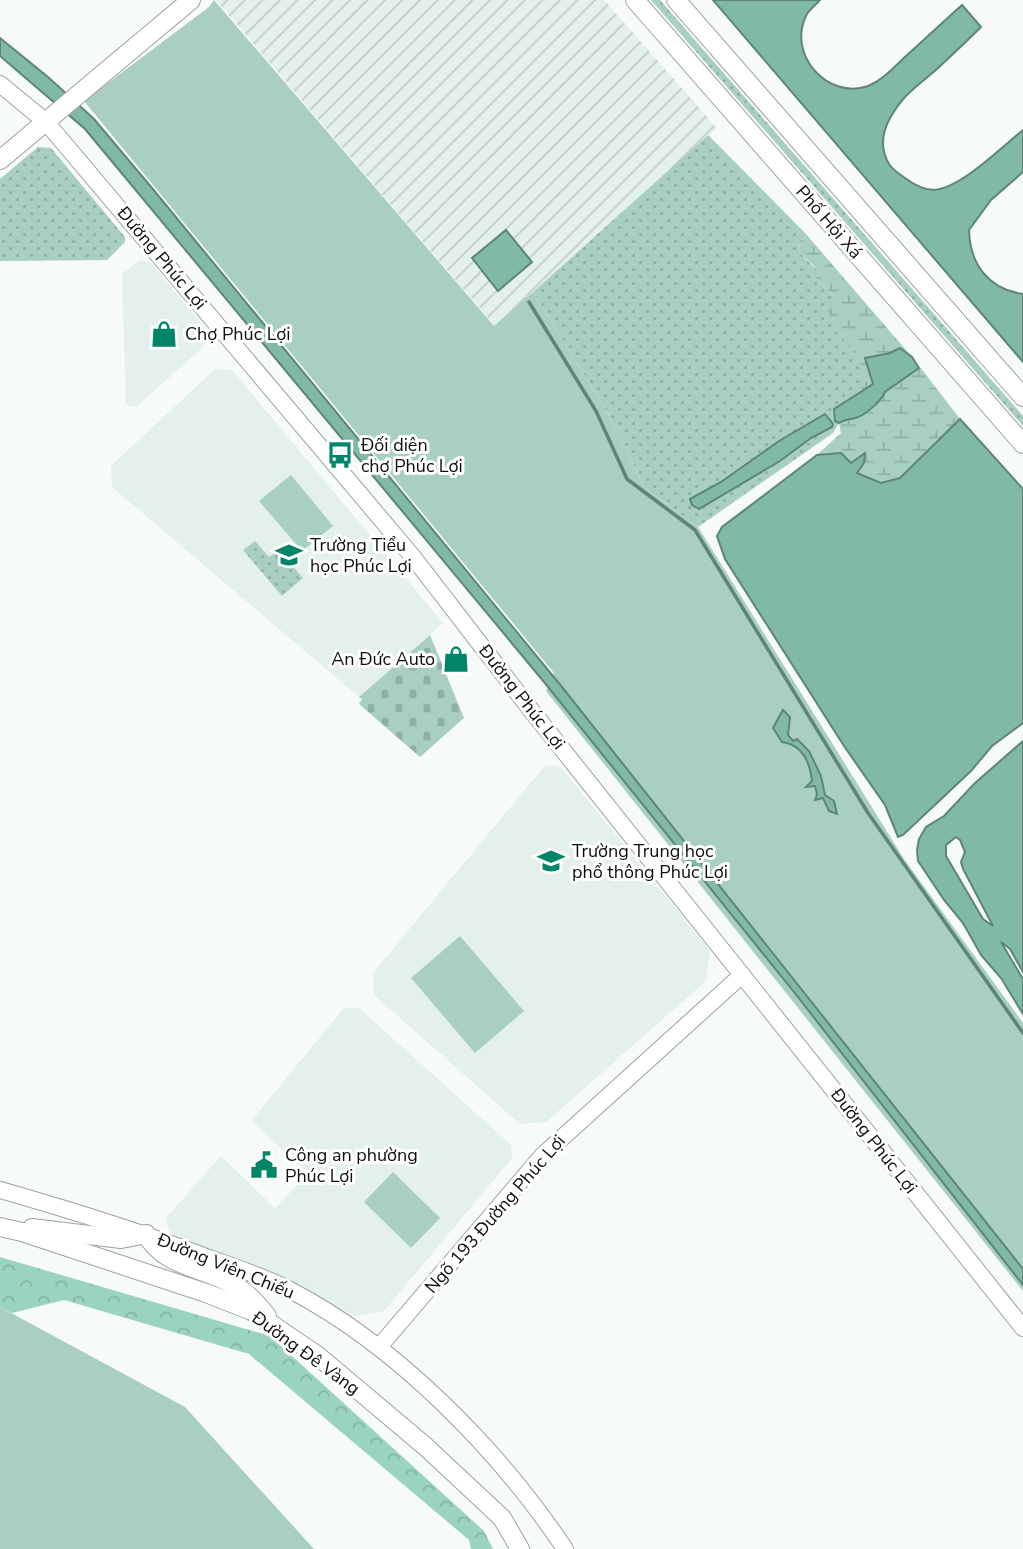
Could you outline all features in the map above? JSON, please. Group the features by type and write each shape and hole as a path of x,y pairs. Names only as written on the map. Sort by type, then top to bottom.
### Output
{"main road":[{"path":"0,160 191,0"},
{"name":"Phố Hội Xá","path":"635,0 1023,444"},
{"name":"Phố Hội Xá","path":"676,0 1023,397"},
{"path":"0,1226 49,1229 121,1239 146,1234 150,1242 165,1256 242,1289 275,1327"},
{"name":"Đường Đê Vàng","path":"0,1226 206,1293 252,1311 318,1356 426,1447 492,1508 511,1530 520,1549"},
{"path":"511,1530 526,1549"}],"street":[{"name":"Đường Phúc Lợi","path":"0,84 46,122 413,557 1023,1328"},
{"name":"Ngõ 193 Đường Phúc Lợi","path":"379,1347 542,1156 742,975"},
{"name":"Đường Viên Chiếu","path":"0,1190 146,1234 283,1286 379,1347 434,1396 500,1464 565,1549"}],"shaded area":[{"path":"216,0 604,0 717,128 495,326"},
{"path":"713,0 820,0 807,14 802,31 802,45 807,59 815,71 826,80 853,89 868,86 883,77 962,5 981,27 901,102 887,124 883,147 889,164 896,172 918,186 934,190 945,188 968,175 1023,130 1023,172 991,200 969,230 973,254 983,273 1000,287 1023,294 1023,362"},
{"path":"0,38 94,119 562,687 1023,1269 1023,1285 794,992 544,682 85,129 0,56"},
{"path":"506,230 532,262 498,291 472,258"},
{"name":"Chợ Phúc Lợi","path":"140,260 151,263 206,329 203,347 136,407 126,405 122,274"},
{"path":"900,348 912,357 919,368 885,392 876,404 859,417 839,423 835,421 834,409 873,384 865,358"},
{"name":"Trường Tiểu học Phúc Lợi","path":"215,369 232,370 443,623 359,697 112,487 111,466"},
{"path":"825,414 833,424 832,427 699,509 692,505 690,499 721,482 779,441"},
{"path":"960,419 1023,489 1023,723 992,746 971,771 898,837 885,805 844,746 725,559 717,536 722,527 817,455 841,453 851,463 865,453 864,463 857,473 881,483 900,478"},
{"path":"783,710 790,717 788,735 793,741 797,739 809,751 821,776 825,795 834,801 837,814 829,811 823,798 815,800 815,786 806,787 812,781 804,755 795,747 782,742 773,728"},
{"path":"1023,741 1023,972 1010,949 1001,942 1023,979 1023,1014 1001,978 981,955 963,923 918,861 919,839 926,827 944,816 975,783","holes":["956,837 965,852 961,862 963,869 993,926 983,919 946,856 946,845"]},
{"name":"Trường Trung học phổ thông Phúc Lợi","path":"548,765 564,771 710,951 706,981 546,1122 520,1124 374,995 373,973"},
{"path":"344,1008 359,1008 511,1145 512,1158 384,1311 349,1317 287,1278 171,1236 166,1218 221,1156 275,1208 307,1175 252,1120"}],"green space":[{"path":"214,0 494,326 533,292 608,413 644,487 698,527 904,859 1023,1023 1023,1291 546,691 554,673 84,101 209,7"},
{"path":"651,0 660,0 1023,416 1023,426"},
{"path":"708,135 806,234 800,243 799,252 816,269 816,278 834,296 848,345 861,362 864,379 860,391 834,409 835,421 839,423 833,433 698,527 644,487 608,413 533,292"},
{"path":"38,147 51,148 125,237 125,242 107,260 0,261 0,179"},
{"path":"806,234 912,357 900,348 866,358 873,384 860,391 863,376 860,363 831,321 829,309 834,296 816,278 815,267 799,252 800,243"},
{"path":"920,367 960,419 900,478 881,483 857,472 864,463 860,458 851,463 817,455 841,433 839,423 844,419 857,418 884,392"},
{"path":"291,475 333,526 302,551 259,501"},
{"path":"255,541 269,557 279,550 303,578 282,596 243,550"},
{"path":"430,635 464,718 420,757 359,704 362,699 359,697"},
{"path":"460,936 524,1011 475,1053 411,978"},
{"path":"393,1172 440,1218 411,1248 364,1202"},
{"path":"0,1257 270,1336 484,1531 493,1549 471,1549 469,1540 249,1354 64,1300 12,1313 0,1307"},
{"path":"0,1307 185,1407 314,1549 0,1549"}],"waterway":[{"path":"529,302 596,411 627,479 695,530 868,813 1023,1033"}],"place":[{"name":"Chợ Phúc Lợi","path":"164,334"},
{"name":"Đối diện chợ Phúc Lợi","path":"340,455"},
{"name":"Trường Tiểu học Phúc Lợi","path":"289,555"},
{"name":"An Đức Auto","path":"456,659"},
{"name":"Trường Trung học phổ thông Phúc Lợi","path":"551,861"},
{"name":"Công an phường Phúc Lợi","path":"264,1165"}]}
